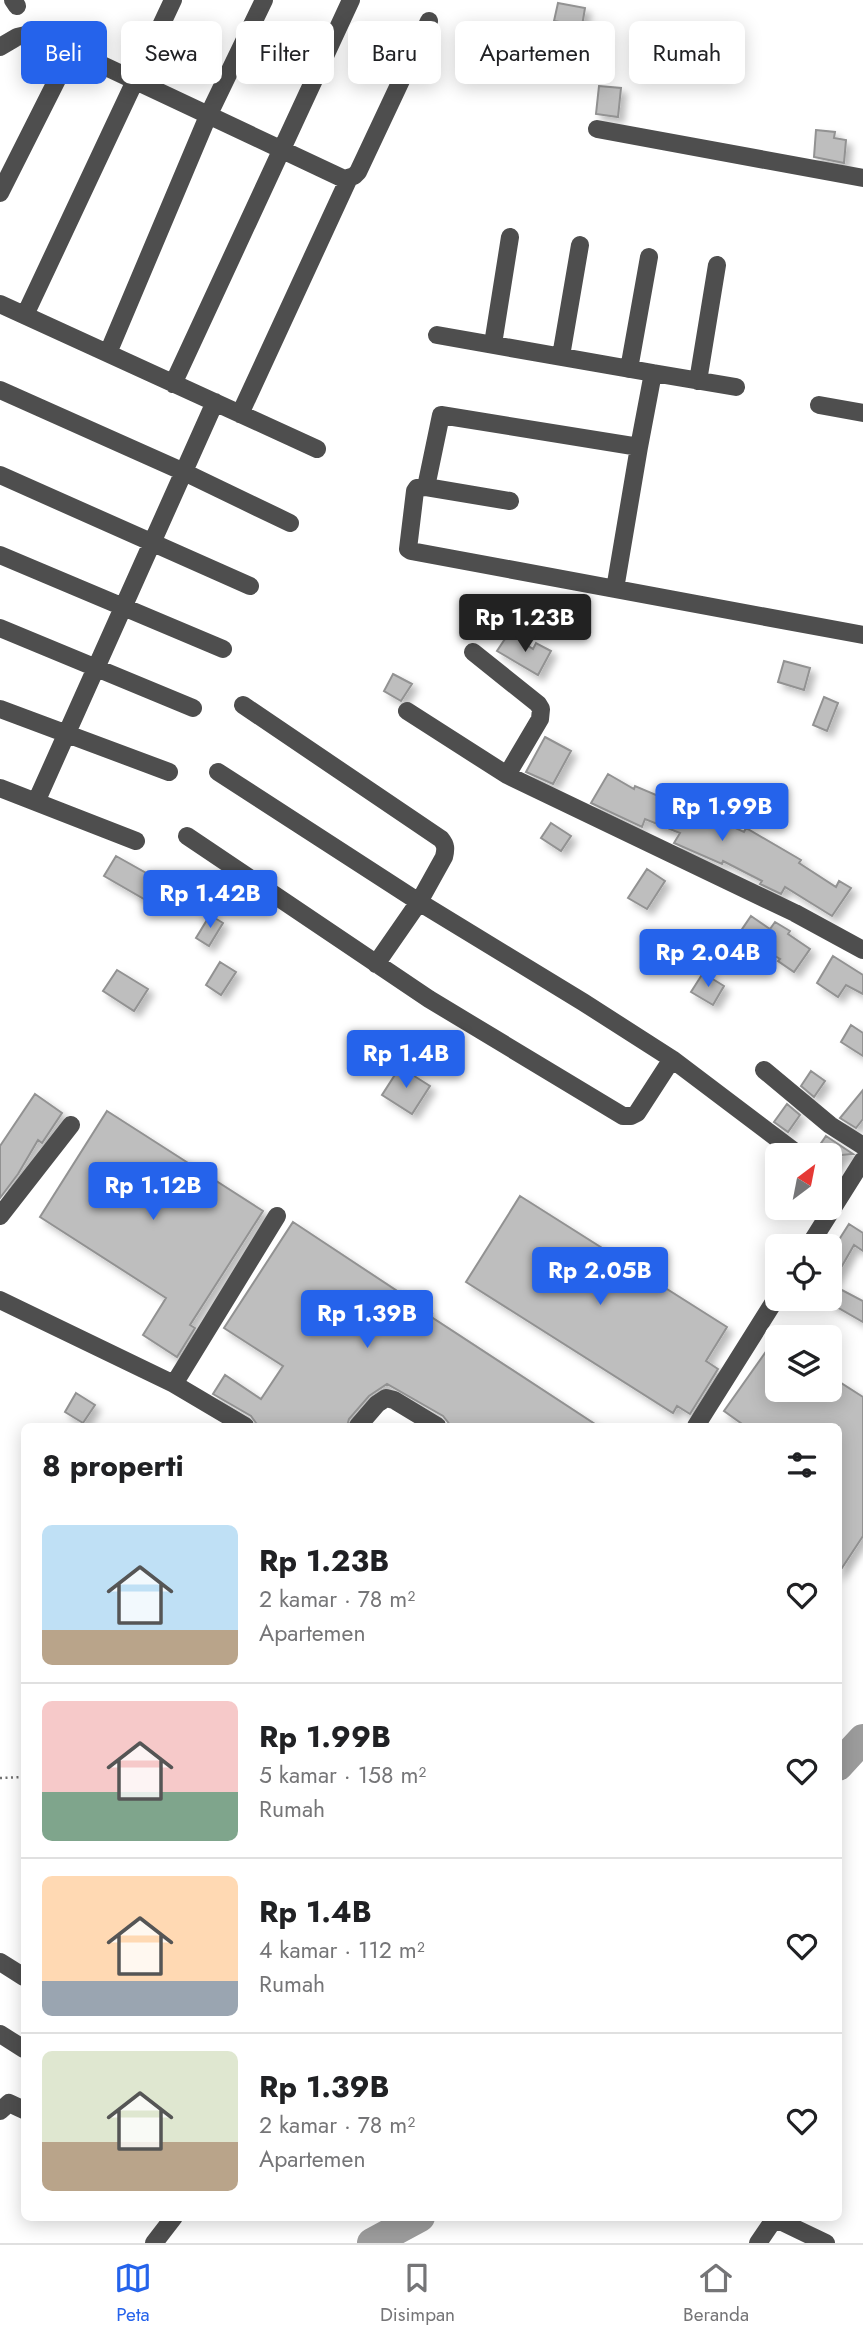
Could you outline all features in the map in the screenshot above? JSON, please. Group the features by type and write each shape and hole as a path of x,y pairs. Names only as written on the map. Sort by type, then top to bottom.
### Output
{"street":[{"path":"164,21 173,0"},
{"path":"108,353 208,116 264,0"},
{"path":"173,384 351,0"},
{"path":"0,47 21,36"},
{"path":"0,193 55,84"},
{"path":"25,315 135,84"},
{"path":"140,84 339,178 349,178"},
{"path":"240,414 349,178 362,166 400,84"},
{"path":"597,129 863,178"},
{"path":"493,344 510,237"},
{"path":"561,356 580,244"},
{"path":"629,369 649,257"},
{"path":"698,381 717,265"},
{"path":"0,304 317,449"},
{"path":"437,335 736,387"},
{"path":"615,589 653,373"},
{"path":"0,390 184,472 290,523"},
{"path":"36,802 215,402"},
{"path":"820,405 863,413"},
{"path":"426,487 442,415 639,447"},
{"path":"0,475 250,586"},
{"path":"510,501 426,487 416,488 410,551 863,635"},
{"path":"0,555 222,649"},
{"path":"0,628 193,708"},
{"path":"473,652 541,709 540,719 507,775"},
{"path":"243,705 441,839 446,850 444,857 419,902 376,964"},
{"path":"0,709 169,772"},
{"path":"407,711 507,775 795,913 863,950"},
{"path":"218,772 419,902 672,1059 783,1143"},
{"path":"0,788 136,841"},
{"path":"187,836 429,999 623,1116 637,1113 672,1059"},
{"path":"764,1070 830,1125 863,1146"},
{"path":"0,1216 71,1125"},
{"path":"842,1179 863,1160"},
{"path":"174,1384 277,1216"},
{"path":"0,1300 174,1384 240,1423"},
{"path":"698,1423 768,1311"},
{"path":"361,1423 386,1398 394,1399 432,1423"},
{"path":"0,1962 21,1975"},
{"path":"0,2034 21,2047"},
{"path":"0,2111 9,2103 21,2108"},
{"path":"154,2243 171,2221"},
{"path":"758,2243 773,2221 782,2222 826,2243"}],"path":[{"path":"0,1778 21,1777"}],"building":[{"path":"558,3 585,8 583,21 554,21"},
{"path":"599,86 621,88 618,117 596,114"},
{"path":"816,130 835,132 834,138 846,140 844,163 814,157"},
{"path":"509,633 533,649 536,643 551,651 538,675 497,651"},
{"path":"784,661 810,668 804,690 778,682"},
{"path":"393,674 412,684 401,701 384,691"},
{"path":"824,697 838,703 827,731 813,725"},
{"path":"545,737 571,751 553,784 526,772"},
{"path":"608,774 634,789 635,786 663,798 665,794 686,802 684,807 714,823 716,819 744,832 746,828 801,860 799,863 836,887 839,881 851,888 832,916 785,887 781,894 723,861 722,864 674,843 680,833 645,819 642,827 591,803"},
{"path":"551,823 571,836 561,851 541,838"},
{"path":"116,856 162,882 151,903 104,876"},
{"path":"647,869 665,881 647,909 628,898"},
{"path":"210,915 223,923 209,946 196,938"},
{"path":"751,916 770,929 775,922 810,949 794,972 778,961 780,959 756,945 751,952 734,941"},
{"path":"833,956 863,975 863,994 846,985 838,997 817,983"},
{"path":"220,962 236,972 221,995 206,985"},
{"path":"117,970 148,989 134,1011 103,991"},
{"path":"703,973 724,986 713,1005 691,992"},
{"path":"851,1025 863,1033 863,1056 841,1042"},
{"path":"400,1067 430,1086 412,1114 382,1095"},
{"path":"811,1071 825,1081 814,1097 801,1086"},
{"path":"863,1090 863,1119 856,1128 840,1118"},
{"path":"35,1094 62,1113 42,1143 38,1140 0,1198 0,1146"},
{"path":"787,1104 800,1115 788,1132 774,1122"},
{"path":"107,1111 263,1211 190,1325 195,1328 177,1357 143,1335 166,1298 40,1217"},
{"path":"826,1136 836,1143 821,1143"},
{"path":"842,1147 853,1154 842,1155"},
{"path":"520,1196 727,1327 706,1361 718,1369 690,1414 677,1406 673,1413 466,1282"},
{"path":"293,1222 593,1423 449,1423 443,1416 387,1384 369,1396 348,1423 256,1423 251,1416 213,1394 225,1375 261,1399 283,1366 224,1328"},
{"path":"849,1224 863,1233 863,1251 854,1245 842,1266 842,1235"},
{"path":"842,1290 863,1301 863,1322 842,1310"},
{"path":"765,1353 765,1402 842,1402 842,1384 863,1397 863,1536 842,1568 842,1423 741,1423 724,1411"},
{"path":"76,1393 95,1405 83,1423 65,1412"}],"waterway":[{"path":"842,1762 863,1739"},
{"path":"372,2243 413,2221"}]}
